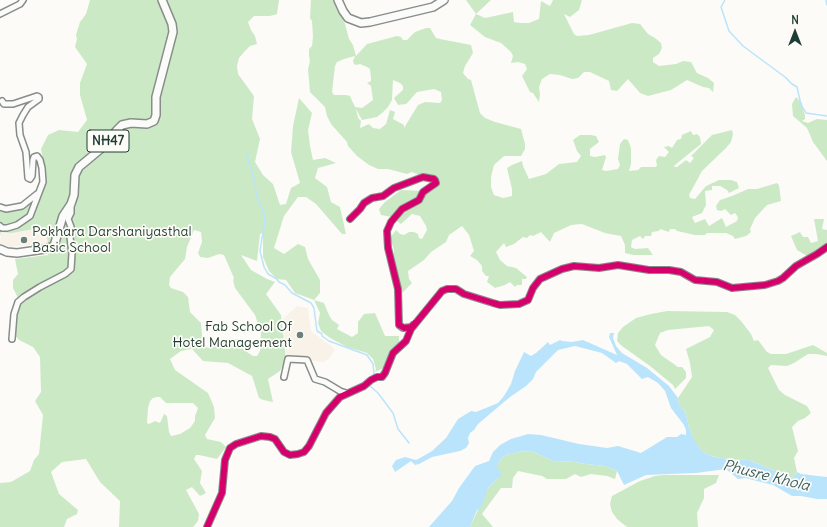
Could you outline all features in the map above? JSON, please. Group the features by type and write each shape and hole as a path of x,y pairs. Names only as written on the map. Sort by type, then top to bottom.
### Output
{"highway":[{"name":"NH47","path":"0,249 6,252 17,253 52,247 55,244 63,216 71,204 74,195 76,171 82,163 103,147 116,130 122,125 131,123 147,124 154,121 156,97 173,32 172,24 162,0"},
{"path":"338,0 348,18 361,23 433,7 444,0"}],"street":[{"path":"0,14 20,4 23,0"},
{"path":"0,226 2,228 6,228 17,226 30,216 43,182 42,168 38,157 34,157 32,176 30,179 28,178 26,152 20,136 19,123 22,115 28,107 39,99 39,97 36,96 13,104 4,104 2,101"},
{"path":"350,220 364,203 372,198 383,196 394,188 423,177 435,180 436,183 423,192 420,195 419,200 402,209 391,222 388,231 388,248 398,289 399,325 404,328 411,327 415,323"},
{"path":"0,207 6,209 22,206 40,192"},
{"path":"12,339 14,314 18,302 40,287 66,274 71,269 71,227 68,219 72,213 71,204"},
{"path":"207,527 222,493 225,460 230,448 236,444 262,436 275,439 284,452 298,454 304,452 309,446 326,413 340,397 364,386 377,377 382,377 393,353 406,341 415,323 442,291 447,289 456,289 464,294 500,305 519,304 528,300 533,288 540,279 562,268 574,266 599,268 618,265 649,270 669,270 681,272 695,280 717,282 732,288 766,285 778,281 796,266 827,247"},
{"path":"284,377 288,360 307,360 315,379 325,382 346,393"}],"shaded area":[{"name":"Pokhara Darshaniyasthal Basic School","path":"45,227 48,243 10,247 0,243 1,232 12,233"},
{"name":"Fab School Of Hotel Management","path":"297,306 308,308 311,331 335,349 330,358 323,362 307,360 303,357 288,359 285,348 283,319"}],"green space":[{"path":"90,0 279,0 277,14 270,16 254,16 248,22 257,44 250,46 244,52 239,58 237,66 238,74 254,96 252,119 260,139 255,162 263,175 273,184 280,205 286,204 291,188 300,183 291,152 293,126 299,98 312,113 308,130 313,160 325,158 336,163 318,168 315,178 327,187 331,202 340,207 346,234 342,234 316,204 306,197 298,197 284,216 274,248 284,254 298,244 305,247 308,259 320,280 320,293 314,300 295,293 286,280 277,279 269,271 263,257 263,233 260,234 257,261 241,255 251,270 275,282 266,294 281,315 286,359 280,371 268,379 273,402 259,398 252,376 228,363 203,361 192,349 181,351 170,359 175,370 208,393 214,407 215,418 205,435 207,439 221,442 226,447 217,459 196,455 194,459 202,471 200,483 206,493 200,496 192,487 186,490 199,514 198,521 193,527 119,527 120,501 100,482 86,459 62,462 51,472 59,494 78,510 77,514 67,519 64,527 0,527 0,483 11,482 30,471 34,460 39,454 43,415 35,401 41,392 40,357 33,347 19,340 9,328 12,309 18,298 13,288 13,280 18,274 15,259 48,255 47,249 31,249 31,245 48,243 45,227 12,233 1,232 0,236 0,204 5,210 23,208 42,191 46,175 41,149 48,135 59,130 78,132 87,120 80,95 80,83 87,64 75,47 77,39 76,35 80,22 86,14","holes":["194,230 201,232 202,242 198,253 200,257 208,258 219,254 224,255 234,278 235,288 255,315 261,333 260,351 257,356 253,356 247,352 242,341 239,339 228,340 210,348 206,347 202,335 201,323 190,312 188,297 183,292 171,288 169,285 170,277 185,259 187,247","160,397 166,403 193,403 198,408 195,421 190,428 180,434 171,436 167,416 164,414 160,423 155,421 149,424 147,423 150,401"]},
{"path":"311,0 336,0 356,56 367,44 397,36 401,37 403,40 407,40 415,32 426,28 430,28 436,38 471,45 473,53 465,66 463,73 468,79 471,80 480,113 485,118 495,122 521,129 525,144 525,149 521,156 504,156 494,165 491,177 491,187 494,195 503,198 512,196 512,189 507,168 522,161 529,179 546,174 559,164 577,162 581,156 577,151 573,140 580,135 596,136 599,142 590,149 590,156 595,157 605,155 606,157 602,170 606,171 618,169 620,165 618,159 620,144 624,139 628,140 631,148 631,164 629,171 638,170 641,167 657,166 656,160 659,156 665,157 669,152 664,147 669,146 672,148 677,140 681,139 682,135 691,131 693,135 697,134 700,137 701,144 674,167 677,167 686,160 690,163 694,158 691,156 712,135 732,130 733,134 731,142 702,171 689,195 690,198 695,199 706,186 719,180 731,180 737,182 739,188 729,193 720,186 712,186 712,190 705,191 706,205 702,213 692,217 695,223 705,219 709,226 722,218 726,227 737,221 738,217 735,213 731,215 725,209 721,211 717,210 716,206 720,200 748,189 757,189 777,183 779,185 781,201 767,205 755,218 750,229 751,232 746,236 735,239 733,236 726,233 707,233 705,235 695,235 677,231 675,229 670,229 669,232 660,229 659,231 652,232 651,236 645,236 643,239 640,236 632,240 631,247 635,249 648,248 653,255 633,255 625,253 625,245 621,236 605,233 582,224 571,225 554,233 550,242 541,232 533,236 530,235 527,238 523,237 514,244 506,247 504,243 496,252 500,260 507,266 516,268 527,277 526,279 522,279 522,285 517,285 515,287 510,282 495,288 487,282 489,276 486,276 482,271 482,266 477,260 470,256 474,251 469,235 462,226 449,235 446,242 408,271 409,279 412,283 400,295 393,259 394,250 390,238 396,230 400,234 404,235 409,232 414,232 418,234 419,238 422,239 427,230 420,216 412,214 401,224 392,217 381,215 379,209 385,202 401,190 422,191 437,180 412,172 407,174 388,169 378,169 369,165 357,156 348,146 347,142 331,124 325,107 310,92 308,69 310,61 309,49 312,46 313,37 312,21 310,18","holes":["355,56 353,61 354,64 360,64 370,69 371,81 367,83 371,86 373,100 362,108 355,107 350,96 334,95 332,92 335,66 337,62","393,80 403,86 403,90 394,98 398,105 406,104 417,92 434,89 441,92 442,100 440,103 425,102 418,105 404,128 404,125 393,119 395,112 390,110 386,124 380,129 373,128 369,124 360,128 361,121 358,118 356,109 362,120 377,117 388,107 392,100"]},
{"path":"466,0 491,0 476,14"},
{"path":"553,0 582,0 579,10 570,17 564,14 574,34 577,36 589,35 632,23 640,24 648,34 661,43 662,48 659,54 653,58 653,62 659,66 676,64 683,61 691,62 697,73 708,78 714,83 713,92 709,88 687,80 671,90 648,96 640,93 628,79 617,91 611,90 609,81 590,72 584,72 578,78 572,79 560,75 550,74 542,79 539,87 539,102 533,93 530,92 522,76 527,69 525,64 518,62 511,63 513,56 511,52 501,43 485,37 470,25 476,14 485,18 513,12 514,22 529,23 539,19 541,1 550,6"},
{"path":"796,97 802,103 805,115 805,119 802,121 808,123 817,119 827,120 827,161 813,142 807,128 793,116 792,104"},
{"path":"814,219 824,219 822,229 827,230 827,244 807,256 797,250 791,236 800,232 803,237 808,237 811,243 818,241"},
{"path":"314,300 324,303 332,320 339,325 337,329 352,337 358,333 358,322 364,314 375,313 385,336 399,336 399,343 389,353 383,368 375,372 376,369 373,359 367,353 347,347 330,338 321,331 318,323 320,313"},
{"path":"667,311 727,312 735,315 751,334 754,341 758,340 767,352 771,354 786,354 813,345 827,353 827,356 808,354 787,366 771,365 768,368 779,390 785,395 807,406 811,413 798,421 792,427 798,451 794,458 797,472 792,478 749,460 728,459 711,456 702,451 694,441 685,411 679,406 678,398 692,377 686,349 710,337 714,330 709,326 668,330 660,333 655,345 661,355 678,367 682,367 686,372 686,378 675,389 673,385 617,341 618,333 623,327 636,318"},
{"path":"523,451 534,452 553,461 605,466 617,471 615,479 607,476 591,474 581,477 575,474 566,479 547,479 542,476 518,471 513,478 512,488 501,488 482,514 493,527 470,527 488,488 498,478 498,465 501,459 506,455"},
{"path":"663,475 719,475 716,483 704,489 704,498 697,513 698,527 627,527 617,519 612,512 610,504 612,496 640,481"}],"water":[{"name":"Phusre Khola","path":"610,333 614,333 613,338 616,346 622,353 647,368 669,386 678,398 679,406 685,411 694,440 702,451 711,456 728,459 749,460 792,478 797,472 801,474 827,477 827,499 792,496 773,485 745,478 738,479 726,469 696,473 646,475 624,485 617,471 605,466 553,461 534,452 523,451 506,455 501,459 498,465 498,470 501,471 501,475 488,488 481,508 477,510 470,527 429,527 452,501 459,488 475,466 489,461 493,452 500,445 511,439 528,434 541,435 579,444 607,448 618,446 641,453 667,437 677,437 681,434 686,435 684,425 671,408 665,391 658,383 648,377 642,379 627,364 619,361 616,363 602,353 575,346 558,350 536,372 533,379 526,386 510,397 478,424 470,433 468,438 469,443 466,448 460,451 432,457 415,465 411,461 395,472 392,466 396,460 405,457 416,460 420,458 432,451 446,438 458,419 471,411 476,412 498,403 511,384 524,352 531,356 548,342 550,345 560,340 572,342 583,340 617,355 609,337"}],"waterway":[{"path":"725,0 721,7 729,31 743,46 797,87 801,105 806,113 827,116"},
{"path":"826,0 827,5"},
{"path":"246,153 255,181 256,195 264,213 265,221 260,251 264,267 268,274 285,285 292,293 311,303 314,308 317,331 322,334 322,336 329,341 367,355 373,364 374,373 372,378"},
{"path":"370,383 369,385 378,393 393,413 398,429 409,443"}],"cycle path":[{"path":"350,219 364,203 372,198 383,196 394,188 423,177 435,180 436,183 423,192 419,200 402,209 391,222 387,231 388,248 398,289 399,325 404,328 411,327 415,323"},
{"path":"207,527 222,493 225,460 230,448 236,444 261,436 275,439 284,452 290,455 304,452 309,446 326,413 340,397 364,386 377,377 382,377 393,353 406,341 411,329 442,291 447,289 456,289 464,294 500,305 519,304 528,300 533,288 540,279 562,269 574,266 599,268 618,265 649,270 669,270 681,272 695,280 717,282 732,288 765,285 783,278 796,266 827,247"}],"place":[{"name":"Pokhara Darshaniyasthal Basic School","path":"24,240"},
{"name":"Fab School Of Hotel Management","path":"300,335"}]}
